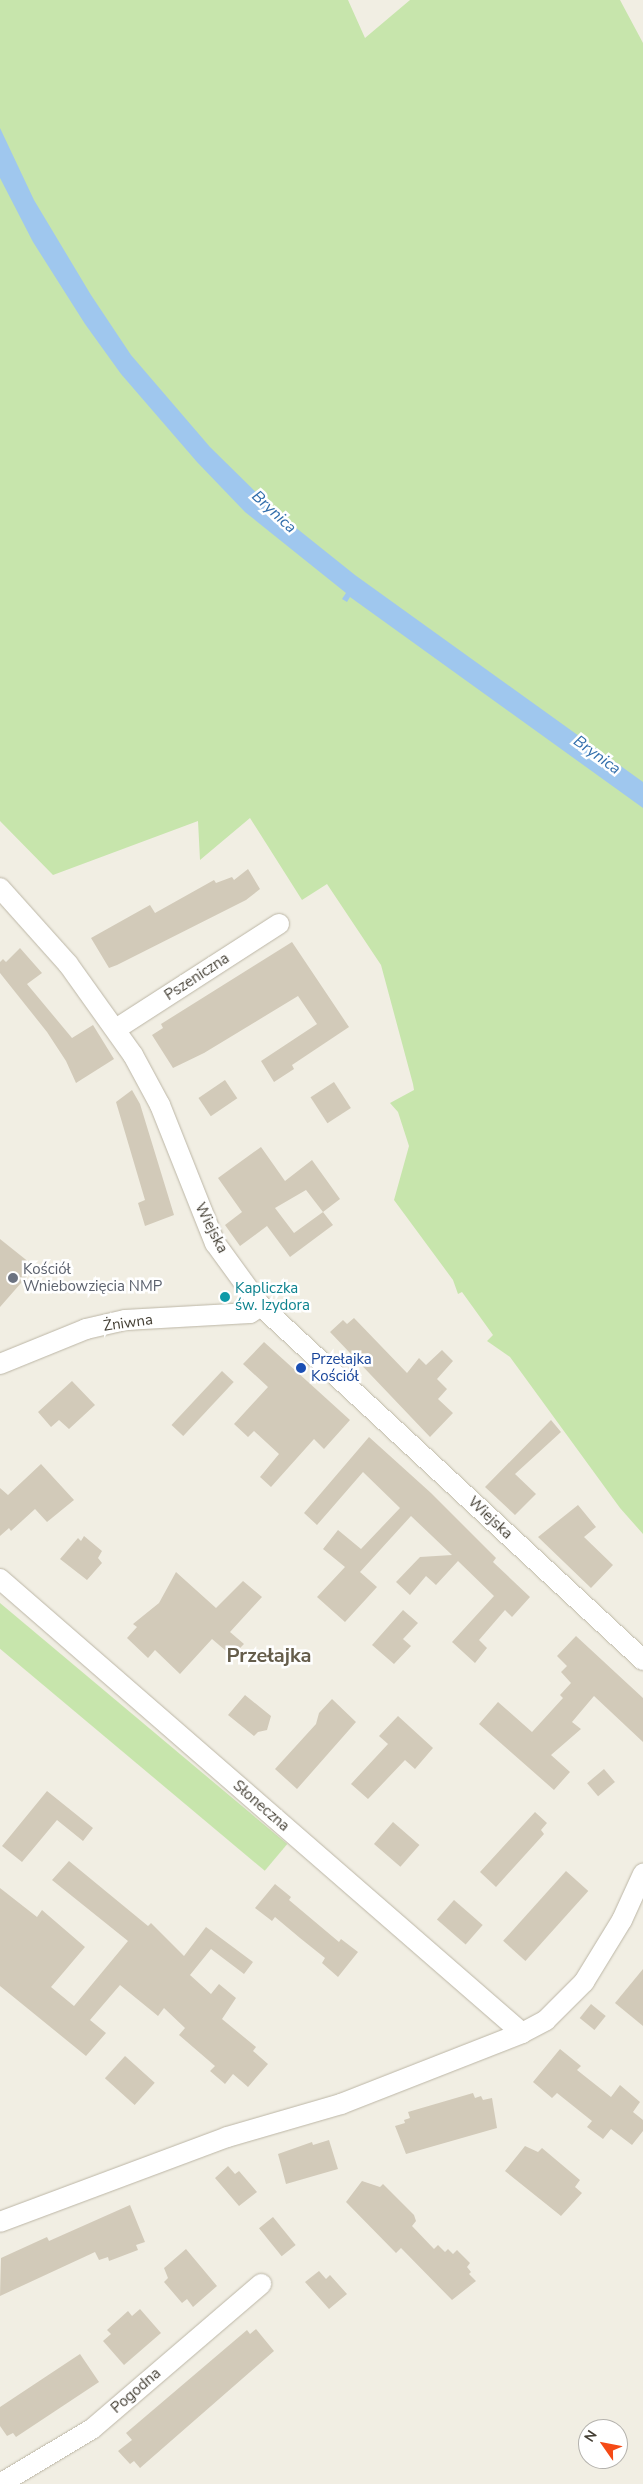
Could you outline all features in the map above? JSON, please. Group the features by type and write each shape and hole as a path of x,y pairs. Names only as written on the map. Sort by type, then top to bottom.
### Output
{"street":[{"name":"Wiejska","path":"0,888 68,964 116,1029 160,1105 215,1243 261,1306 643,1660"},
{"name":"Pszeniczna","path":"116,1029 279,924"},
{"name":"Żniwna","path":"0,1364 86,1329 126,1320 250,1313 261,1306"},
{"name":"Słoneczna","path":"0,1579 522,2033"},
{"path":"0,2222 227,2137 340,2104 522,2033 546,2020 584,1982 630,1906 643,1874"},
{"name":"Pogodna","path":"0,2484 92,2429 261,2284"}],"green space":[{"path":"0,0 348,0 365,38 410,0 620,0 643,43 643,1534 620,1508 510,1357 487,1341 493,1335 462,1292 458,1294 453,1280 394,1200 409,1146 398,1112 390,1103 414,1090 413,1084 381,965 327,884 302,900 250,818 200,860 198,821 53,875 0,821"},
{"path":"0,1603 287,1844 265,1871 0,1649"}],"water":[{"name":"Brynica","path":"0,128 34,200 91,295 131,355 210,447 275,511 355,575 643,782 643,808 350,597 347,602 342,599 346,593 245,512 197,462 121,374 85,324 33,242 0,178"}],"building":[{"path":"248,869 260,889 246,900 117,965 109,968 91,938 150,905 155,913 214,880 216,883 232,877 234,880"},
{"path":"292,942 349,1027 292,1065 294,1069 274,1082 261,1061 317,1024 298,996 204,1053 173,1068 152,1035 163,1028 161,1024"},
{"path":"20,948 42,973 27,984 72,1038 93,1025 114,1059 76,1083 66,1061 47,1032 0,973 0,962 3,959 6,962"},
{"path":"225,1080 237,1098 211,1116 198,1098"},
{"path":"334,1082 351,1108 327,1123 311,1097"},
{"path":"132,1090 140,1104 174,1215 145,1226 138,1203 145,1200 116,1102"},
{"path":"261,1147 285,1181 312,1160 340,1199 323,1212 333,1225 290,1257 267,1226 240,1246 225,1225 242,1212 218,1178","holes":["306,1190 323,1212 294,1233 275,1208"]},
{"name":"Kościół Wniebowzięcia NMP","path":"0,1239 35,1267 0,1307"},
{"path":"354,1318 407,1373 419,1358 426,1365 442,1350 453,1361 437,1379 447,1389 438,1399 453,1413 430,1437 330,1332 343,1320 347,1324"},
{"path":"264,1342 350,1420 324,1449 314,1439 271,1487 260,1477 279,1454 254,1431 248,1437 234,1424 268,1387 243,1364"},
{"path":"222,1371 234,1382 183,1436 172,1425"},
{"path":"72,1381 95,1405 69,1429 59,1420 51,1427 38,1412"},
{"path":"551,1420 561,1432 515,1474 536,1494 515,1515 485,1487"},
{"path":"369,1437 431,1493 496,1558 493,1562 530,1597 512,1617 505,1610 479,1640 487,1648 475,1663 452,1642 494,1596 458,1561 436,1585 426,1576 410,1595 396,1582 420,1557 452,1555 411,1516 360,1572 377,1587 345,1622 317,1597 345,1567 323,1549 338,1530 361,1549 400,1508 363,1472 317,1525 304,1513"},
{"path":"41,1464 74,1500 47,1522 35,1509 11,1531 9,1528 0,1536 0,1488 8,1495"},
{"path":"578,1505 596,1527 584,1537 613,1565 591,1588 538,1537"},
{"path":"84,1536 102,1551 98,1558 102,1563 87,1580 60,1559 78,1538 81,1541"},
{"path":"176,1572 216,1608 243,1581 262,1597 230,1632 244,1644 232,1656 212,1639 180,1674 155,1650 148,1658 127,1638 137,1627 133,1624 159,1603"},
{"path":"403,1610 418,1623 403,1639 411,1646 394,1664 372,1645"},
{"path":"576,1636 643,1698 643,1742 594,1696 572,1722 581,1729 551,1755 570,1772 554,1790 479,1724 498,1702 532,1732 563,1698 560,1695 571,1683 561,1672 567,1666 557,1656"},
{"path":"245,1695 271,1716 267,1730 258,1732 254,1736 228,1715"},
{"path":"332,1699 356,1722 297,1789 275,1769 316,1724 319,1713"},
{"path":"398,1716 433,1748 415,1769 405,1760 368,1799 351,1784 388,1744 379,1736"},
{"path":"604,1769 615,1782 598,1796 587,1783"},
{"path":"47,1791 93,1828 83,1841 57,1820 22,1862 2,1846"},
{"path":"535,1812 547,1823 541,1830 544,1834 496,1887 480,1872"},
{"path":"393,1822 419,1845 400,1867 374,1844"},
{"path":"69,1861 148,1926 151,1923 184,1956 206,1927 253,1962 244,1974 211,1949 190,1975 211,1994 219,1984 236,1998 222,2019 256,2047 253,2051 268,2064 248,2087 233,2074 225,2084 210,2071 215,2066 179,2035 185,2028 164,2008 158,2016 120,1985 90,2020 106,2033 86,2056 0,1986 0,1888 37,1917 42,1910 85,1947 51,1987 74,2006 128,1941 52,1880"},
{"path":"566,1871 588,1891 525,1961 503,1941"},
{"path":"275,1884 291,1897 289,1900 339,1942 341,1939 358,1952 338,1977 322,1963 325,1958 275,1917 272,1921 255,1908"},
{"path":"454,1900 483,1925 466,1945 437,1920"},
{"path":"643,1969 643,2026 615,2003"},
{"path":"591,2004 606,2016 594,2030 580,2018"},
{"path":"560,2049 581,2066 577,2070 611,2097 620,2085 640,2102 633,2112 643,2120 643,2131 632,2145 611,2129 603,2139 587,2127 592,2121 557,2093 552,2098 533,2082"},
{"path":"125,2056 155,2083 135,2105 105,2078"},
{"path":"473,2093 475,2098 481,2096 483,2100 492,2098 497,2128 406,2154 395,2126 405,2123 404,2120 410,2118 408,2112"},
{"path":"329,2140 338,2169 286,2184 278,2154 312,2142 313,2145"},
{"path":"525,2146 538,2152 542,2148 580,2180 575,2187 582,2193 561,2216 505,2171"},
{"path":"228,2166 235,2174 239,2171 257,2192 239,2206 215,2178"},
{"path":"362,2181 380,2187 383,2184 414,2215 416,2221 412,2226 434,2249 438,2245 445,2252 448,2249 453,2254 457,2250 470,2263 467,2267 471,2272 469,2274 476,2281 452,2300 401,2248 396,2253 346,2202"},
{"path":"130,2205 145,2242 136,2245 138,2250 109,2261 108,2257 99,2260 95,2252 0,2296 1,2258 47,2237 49,2241"},
{"path":"273,2217 296,2245 282,2256 259,2228"},
{"path":"186,2249 217,2286 193,2307 187,2299 182,2303 164,2282 168,2278 164,2268"},
{"path":"319,2271 326,2279 330,2275 347,2294 329,2309 305,2282"},
{"path":"140,2309 161,2333 124,2365 103,2341 111,2334 107,2330 128,2311 132,2316"},
{"path":"256,2329 274,2351 140,2468 134,2461 130,2464 118,2451 132,2440 126,2433 247,2330 250,2334"},
{"path":"80,2354 99,2382 16,2437 13,2433 7,2436 0,2426 0,2407"}],"place":[{"name":"Kościół Wniebowzięcia NMP","path":"13,1278"},
{"name":"Kapliczka św. Izydora","path":"225,1297"},
{"name":"Przełajka Kościół","path":"301,1368"}],"district":[{"name":"Przełajka","path":"269,1655"}]}
